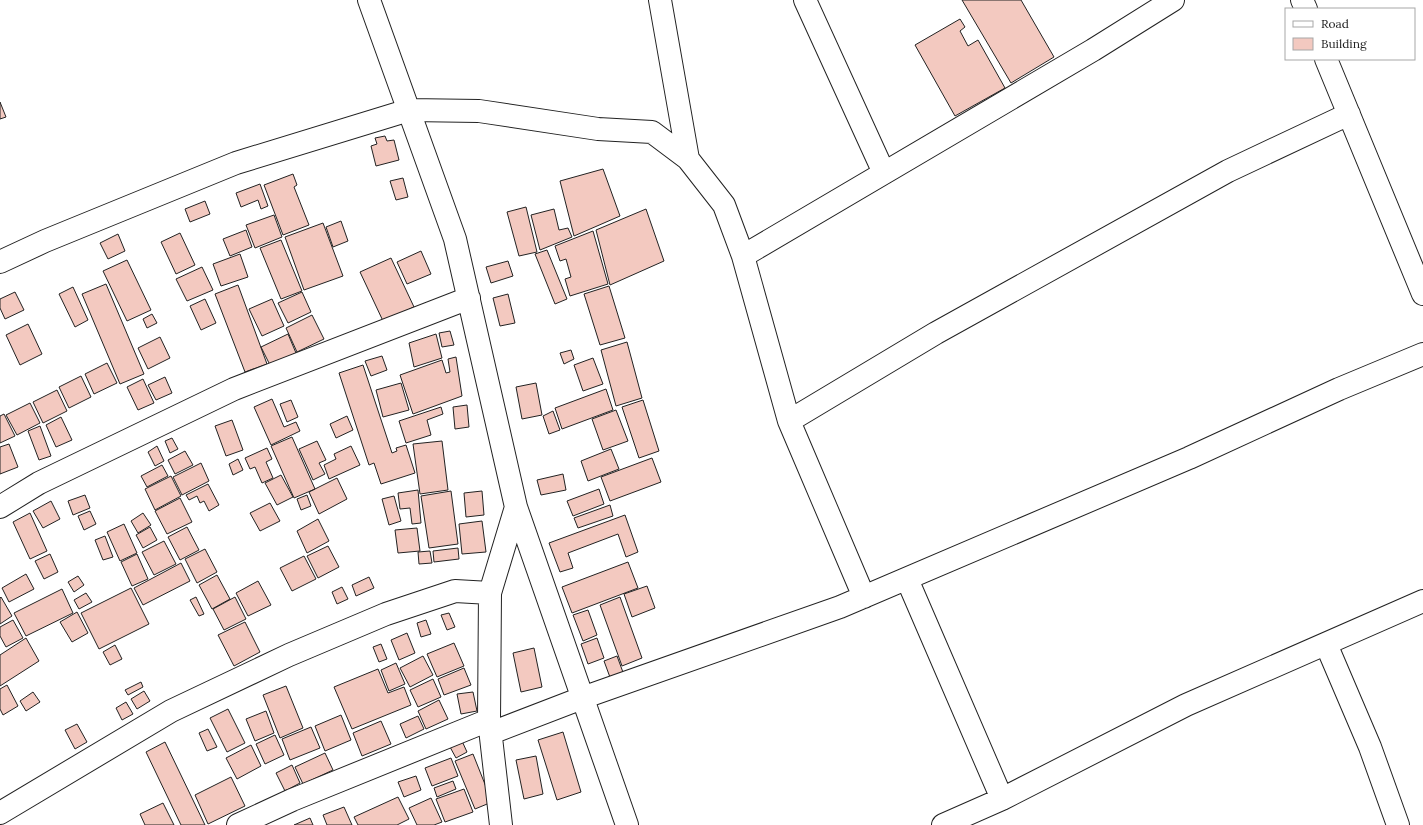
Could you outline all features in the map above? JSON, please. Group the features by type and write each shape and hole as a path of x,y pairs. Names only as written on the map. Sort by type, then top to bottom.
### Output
{"street":[{"path":"369,0 455,238 516,507 627,825"},
{"path":"660,0 688,159"},
{"path":"805,0 884,173"},
{"path":"743,256 1086,54 1173,0"},
{"path":"1326,60 1423,294"},
{"path":"0,262 45,241 236,163 409,110 479,111 598,130 652,132 688,159 724,205 743,256 789,421 864,597"},
{"path":"789,421 936,333 1228,171 1349,114"},
{"path":"0,507 39,483 234,389 468,298"},
{"path":"238,825 292,800 490,726 582,698 840,608 1190,458 1339,389 1423,354"},
{"path":"501,825 490,726 490,593 516,507"},
{"path":"907,579 1002,799"},
{"path":"0,813 171,711 290,655 386,614 455,591 490,593"},
{"path":"943,825 1002,799 1186,705 1423,600"},
{"path":"1326,644 1370,747 1398,825"}],"building":[{"path":"962,0 1021,0 1054,57 1011,83"},
{"path":"960,19 965,27 960,31 968,46 978,40 1005,88 955,116 915,45"},
{"path":"0,102 6,117 0,119"},
{"path":"385,136 387,141 394,140 399,160 376,166 371,146 377,144 375,138"},
{"path":"603,169 620,216 574,236 560,181"},
{"path":"293,174 297,185 294,187 309,225 283,235 264,185"},
{"path":"403,178 408,197 396,200 390,181"},
{"path":"260,184 268,206 261,209 258,200 241,207 236,193"},
{"path":"205,201 210,214 190,222 185,209"},
{"path":"526,207 537,252 519,256 507,212"},
{"path":"554,209 559,230 568,228 572,237 540,250 531,215"},
{"path":"646,209 664,261 610,285 596,230"},
{"path":"274,215 282,237 255,248 246,225"},
{"path":"341,221 348,241 333,247 326,227"},
{"path":"323,223 343,276 304,290 285,237"},
{"path":"246,230 252,247 230,256 223,239"},
{"path":"593,231 608,284 570,296 565,279 571,277 566,259 560,261 555,246"},
{"path":"180,233 195,265 176,274 161,242"},
{"path":"118,234 125,251 108,259 100,243"},
{"path":"281,240 302,291 281,299 260,248"},
{"path":"547,250 567,299 555,304 535,254"},
{"path":"421,251 431,274 407,284 397,262"},
{"path":"240,254 248,277 221,286 213,264"},
{"path":"391,258 414,307 383,321 360,272"},
{"path":"127,260 151,310 127,321 103,271"},
{"path":"508,261 513,276 491,283 486,267"},
{"path":"202,267 213,290 187,301 176,279"},
{"path":"106,284 144,374 120,384 82,294"},
{"path":"238,285 267,364 245,372 215,294"},
{"path":"609,286 625,338 600,345 584,294"},
{"path":"73,287 88,320 75,327 59,294"},
{"path":"15,292 24,310 5,319 0,308 0,299"},
{"path":"302,292 311,312 288,323 278,303"},
{"path":"508,294 515,323 500,326 493,298"},
{"path":"205,299 216,323 201,330 190,306"},
{"path":"272,299 284,326 262,336 249,309"},
{"path":"152,314 157,323 147,328 143,319"},
{"path":"312,315 324,339 297,352 286,328"},
{"path":"28,324 42,354 20,365 6,335"},
{"path":"450,331 454,345 442,347 439,333"},
{"path":"288,334 296,353 270,365 261,347"},
{"path":"436,334 442,358 414,367 409,343"},
{"path":"160,337 170,358 148,369 138,348"},
{"path":"627,342 642,398 616,406 601,350"},
{"path":"571,350 574,359 564,364 560,353"},
{"path":"382,356 387,370 371,376 365,361"},
{"path":"456,357 462,396 413,414 400,375 442,360 446,373 450,372 448,359"},
{"path":"593,358 603,384 583,391 574,365"},
{"path":"107,363 117,383 94,394 85,374"},
{"path":"363,365 392,453 397,451 396,448 406,445 415,473 381,484 374,463 369,465 339,373"},
{"path":"81,376 91,397 69,408 59,387"},
{"path":"165,377 172,393 156,400 148,385"},
{"path":"143,379 154,403 138,410 127,387"},
{"path":"401,383 409,410 383,417 376,390"},
{"path":"536,383 542,415 522,419 516,387"},
{"path":"606,389 613,410 562,429 555,408"},
{"path":"57,390 67,411 43,423 33,402"},
{"path":"272,399 284,427 296,422 300,431 271,445 254,407"},
{"path":"291,400 298,417 287,422 280,404"},
{"path":"643,400 659,451 639,458 622,407"},
{"path":"30,403 40,423 17,435 6,415"},
{"path":"467,405 469,427 455,429 453,407"},
{"path":"441,407 443,414 427,420 431,435 406,443 399,421"},
{"path":"616,410 628,441 603,450 592,419"},
{"path":"553,411 560,430 549,434 543,416"},
{"path":"4,414 15,436 0,443 0,416"},
{"path":"347,416 353,430 336,438 330,424"},
{"path":"61,417 72,440 56,447 46,425"},
{"path":"232,420 243,450 226,456 215,426"},
{"path":"40,426 51,456 39,460 28,431"},
{"path":"292,437 315,489 294,498 271,446"},
{"path":"172,438 178,449 170,453 165,441"},
{"path":"317,441 326,460 319,463 325,474 313,480 299,449"},
{"path":"442,441 448,490 420,494 413,444"},
{"path":"9,444 18,467 0,474 0,447"},
{"path":"157,446 164,461 155,466 148,452"},
{"path":"351,446 360,465 329,479 324,465 336,459 334,454"},
{"path":"267,448 272,459 266,462 273,478 262,483 255,467 250,469 245,458"},
{"path":"611,449 619,469 588,481 581,461"},
{"path":"185,451 193,465 175,474 168,460"},
{"path":"652,458 661,482 610,501 601,477"},
{"path":"238,459 243,470 233,475 229,464"},
{"path":"201,463 209,481 182,495 173,477"},
{"path":"162,465 168,476 147,487 141,476"},
{"path":"563,474 566,490 541,495 537,480"},
{"path":"281,475 293,497 277,505 265,483"},
{"path":"171,476 181,496 155,510 145,489"},
{"path":"337,478 347,499 319,514 309,492"},
{"path":"208,484 219,505 209,511 204,501 200,503 197,496 189,500 186,495"},
{"path":"599,489 604,504 573,516 567,501"},
{"path":"418,490 421,523 412,524 410,508 400,509 398,493"},
{"path":"451,491 458,544 429,548 421,496"},
{"path":"482,491 484,515 466,517 464,493"},
{"path":"85,495 90,508 73,515 68,501"},
{"path":"307,495 311,506 301,510 297,499"},
{"path":"394,496 401,521 389,525 382,499"},
{"path":"180,498 192,522 167,534 155,511"},
{"path":"51,501 60,519 43,528 33,511"},
{"path":"270,503 280,521 260,531 250,513"},
{"path":"610,505 613,516 578,528 574,518"},
{"path":"90,511 96,524 84,530 78,516"},
{"path":"30,513 47,551 30,559 13,522"},
{"path":"143,513 151,525 138,533 131,521"},
{"path":"625,515 638,552 626,557 618,534 568,553 573,568 560,572 549,543"},
{"path":"318,519 329,541 307,553 297,531"},
{"path":"482,521 486,552 462,554 459,524"},
{"path":"124,524 137,553 120,561 107,532"},
{"path":"150,527 157,540 143,548 136,535"},
{"path":"187,527 199,550 180,560 168,537"},
{"path":"417,528 420,551 398,553 395,530"},
{"path":"105,536 113,557 103,560 95,540"},
{"path":"164,541 176,564 154,575 142,552"},
{"path":"328,546 339,567 318,578 307,556"},
{"path":"458,548 459,559 434,562 433,551"},
{"path":"205,549 217,572 197,583 185,559"},
{"path":"430,551 432,563 419,564 418,552"},
{"path":"50,554 58,572 44,579 35,561"},
{"path":"137,554 148,579 132,586 121,562"},
{"path":"304,556 316,579 292,591 280,568"},
{"path":"628,562 638,588 572,613 562,587"},
{"path":"181,563 190,581 143,605 134,588"},
{"path":"26,574 34,589 9,602 2,588"},
{"path":"217,575 230,599 212,609 199,585"},
{"path":"78,576 84,585 74,592 68,582"},
{"path":"369,577 374,588 356,596 352,585"},
{"path":"258,581 271,605 248,616 236,593"},
{"path":"647,586 655,608 632,617 624,594"},
{"path":"342,587 348,599 337,604 332,592"},
{"path":"131,588 149,624 99,649 81,613"},
{"path":"62,589 73,613 26,636 14,613"},
{"path":"86,593 92,602 79,609 74,600"},
{"path":"1,597 12,616 0,624 0,598"},
{"path":"196,597 204,614 199,616 190,600"},
{"path":"235,597 246,619 224,630 213,609"},
{"path":"620,597 642,658 622,666 600,605"},
{"path":"588,610 597,635 583,641 573,615"},
{"path":"77,612 88,633 72,642 60,622"},
{"path":"449,613 455,627 447,630 441,615"},
{"path":"13,620 23,638 6,647 0,636 0,627"},
{"path":"426,620 431,634 421,637 417,623"},
{"path":"245,622 260,652 234,666 218,635"},
{"path":"407,633 415,653 399,660 391,640"},
{"path":"26,638 39,661 0,686 0,655"},
{"path":"597,638 604,658 588,664 581,644"},
{"path":"454,643 464,666 437,677 427,654"},
{"path":"381,644 387,659 379,662 373,647"},
{"path":"115,645 122,659 110,665 103,652"},
{"path":"534,648 542,687 521,692 513,653"},
{"path":"423,656 433,675 410,687 400,668"},
{"path":"617,656 624,675 611,680 604,661"},
{"path":"396,663 405,684 389,691 381,670"},
{"path":"464,668 471,685 444,695 438,679"},
{"path":"378,669 388,693 404,687 411,705 352,729 334,687"},
{"path":"433,679 441,697 418,707 410,690"},
{"path":"141,682 143,687 128,695 125,690"},
{"path":"7,685 18,706 3,715 0,709 0,689"},
{"path":"286,686 303,728 280,738 263,695"},
{"path":"144,691 150,701 137,709 131,699"},
{"path":"33,692 40,702 26,711 20,701"},
{"path":"473,692 477,711 461,714 457,694"},
{"path":"439,700 448,719 426,729 418,711"},
{"path":"126,702 133,714 122,720 116,708"},
{"path":"228,709 245,743 227,752 210,718"},
{"path":"266,711 274,733 255,741 246,719"},
{"path":"341,715 351,740 325,751 315,726"},
{"path":"418,716 424,729 406,738 400,724"},
{"path":"381,721 391,744 362,756 353,733"},
{"path":"77,724 87,742 75,749 65,730"},
{"path":"311,727 320,748 290,760 282,739"},
{"path":"208,729 217,747 207,751 199,733"},
{"path":"563,732 581,792 557,800 538,740"},
{"path":"275,735 284,755 265,764 256,744"},
{"path":"462,741 467,752 456,758 450,747"},
{"path":"165,742 205,825 181,825 146,752"},
{"path":"251,745 261,766 237,779 226,758"},
{"path":"325,753 333,770 303,784 295,767"},
{"path":"473,754 492,802 475,809 455,761"},
{"path":"536,756 543,794 524,799 516,760"},
{"path":"451,758 458,776 432,786 425,768"},
{"path":"292,765 300,783 285,791 276,773"},
{"path":"416,776 421,790 404,797 398,782"},
{"path":"231,777 245,806 208,824 195,795"},
{"path":"453,781 456,789 437,797 434,788"},
{"path":"464,789 473,812 445,822 436,799"},
{"path":"398,797 409,819 397,825 358,825 354,817"},
{"path":"431,798 442,822 434,825 417,825 409,808"},
{"path":"163,803 174,825 145,825 140,814"},
{"path":"344,807 352,825 327,825 323,815"},
{"path":"310,818 313,825 294,825"}]}
